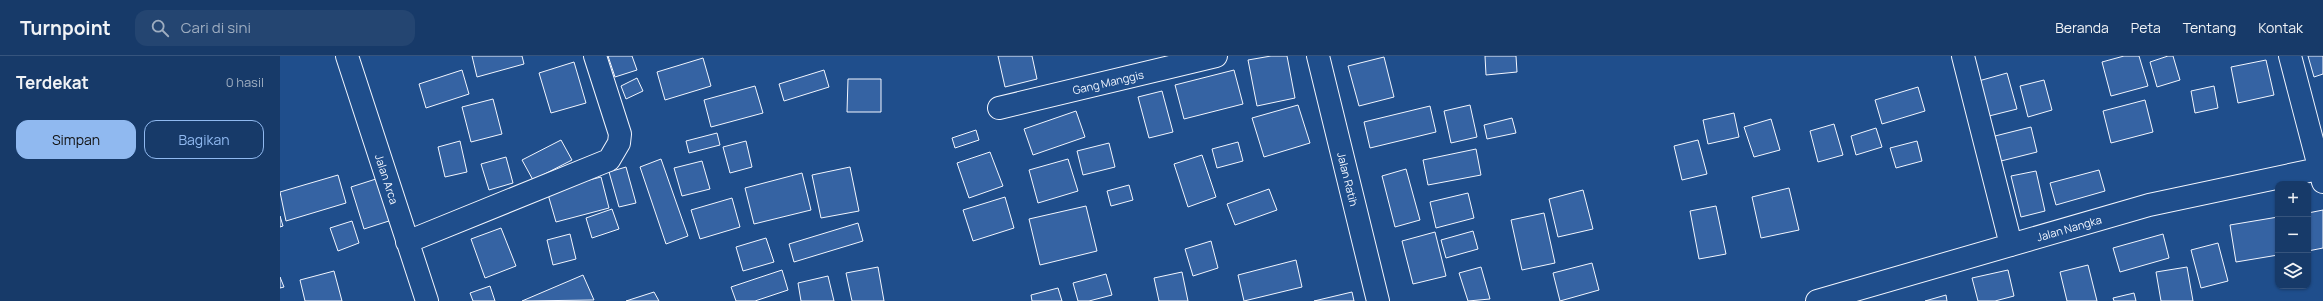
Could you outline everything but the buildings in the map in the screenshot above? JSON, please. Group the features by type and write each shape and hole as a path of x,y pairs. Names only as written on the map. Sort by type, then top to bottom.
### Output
{"street":[{"name":"Jalan Arca","path":"347,56 427,301"},
{"path":"407,242 609,160 619,143 620,134 595,56"},
{"name":"Gang Manggis","path":"999,108 1216,56"},
{"name":"Jalan Ratih","path":"1318,56 1378,301"},
{"path":"1963,56 2011,245"},
{"path":"2290,56 2322,173"},
{"name":"Jalan Nangka","path":"1817,301 2149,205 2322,173"}]}
